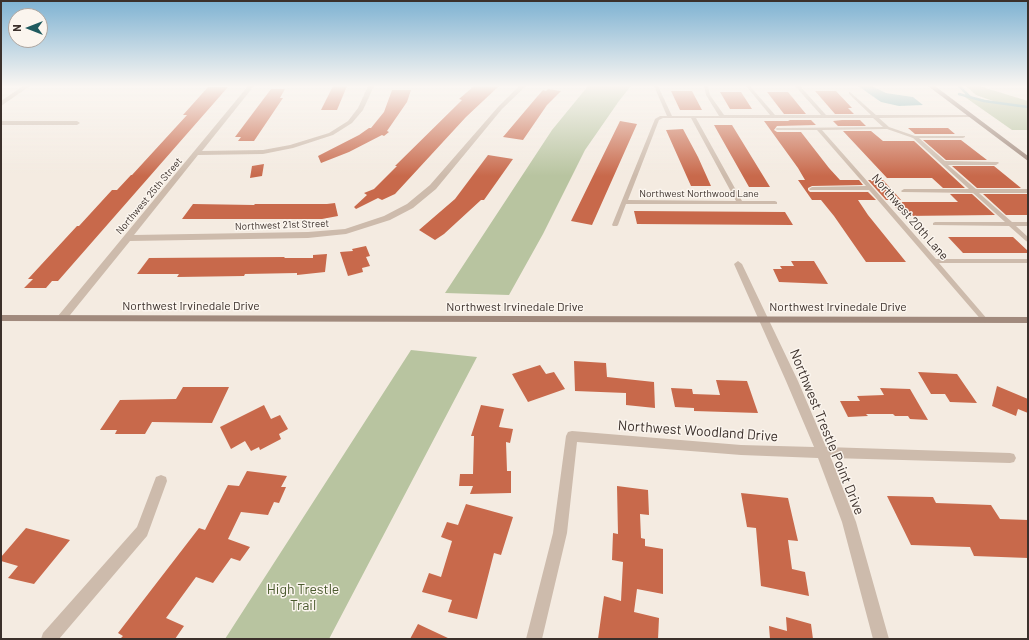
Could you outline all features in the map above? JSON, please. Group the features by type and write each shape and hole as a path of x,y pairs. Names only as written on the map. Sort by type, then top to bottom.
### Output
{"main road":[{"path":"970,116 1028,159"},
{"name":"Northwest Irvinedale Drive","path":"1,318 1028,320"}],"street":[{"name":"Northwest 25th Street","path":"62,318 227,116"},
{"path":"197,153 263,152 291,147 331,134 355,116"},
{"name":"Northwest 21st Street","path":"128,238 308,235 346,231 387,218 410,206 433,187 493,116"},
{"path":"1,123 77,123"},
{"name":"Northwest Trestle Point Drive","path":"738,264 823,452 849,522 881,639"},
{"name":"Northwest Woodland Drive","path":"534,639 560,533 572,436 734,449 1010,458"},
{"path":"49,639 142,531 161,481"}],"lane":[{"path":"875,116 887,128"},
{"path":"615,225 657,119 662,117 970,116"},
{"path":"693,117 740,203"},
{"path":"776,129 887,128 915,137 964,137"},
{"name":"Northwest 20th Lane","path":"819,129 985,320"},
{"path":"915,137 1028,240"},
{"path":"943,163 996,163"},
{"path":"812,189 870,188"},
{"path":"904,191 1028,191"},
{"name":"Northwest Northwood Lane","path":"624,202 775,203"},
{"path":"936,224 1028,224"},
{"path":"934,261 1028,261"}],"green space":[{"path":"564,116 609,116 585,150 543,234 509,295 445,293 552,130"},
{"path":"992,116 1028,116 1028,130 1012,130"},
{"name":"High Trestle Trail","path":"411,350 477,357 329,639 225,639"}],"building":[{"path":"186,116 203,116 58,281 52,281 46,288 24,288 33,279 28,279 77,226 79,226 112,190 117,190"},
{"path":"251,116 271,116 254,141 238,141 241,137 235,137"},
{"path":"381,116 397,116 387,131 389,132 384,136 382,135 349,152 321,163 318,156 371,128"},
{"path":"446,116 467,116 395,194 382,200 378,198 356,209 354,207 367,195 364,193 374,189 397,166 395,166"},
{"path":"521,116 540,116 523,140 503,137"},
{"path":"788,120 811,120 816,125 777,126 774,130 777,132 801,132 840,180 859,180 863,185 812,186 808,188 808,190 810,192 868,192 876,200 858,200 868,215 906,262 866,262 821,200 812,200 798,180 805,180 798,168 764,121 790,121"},
{"path":"860,120 866,126 838,126 833,121"},
{"path":"620,121 637,124 592,225 571,221"},
{"path":"714,125 732,125 770,187 749,187"},
{"path":"908,128 948,128 955,134 915,134"},
{"path":"683,129 711,186 691,186 666,130"},
{"path":"843,131 871,131 883,141 914,141 965,188 943,188 932,178 887,178"},
{"path":"923,140 961,140 987,160 946,160"},
{"path":"488,155 513,159 484,200 481,200 444,234 435,240 419,230 455,199"},
{"path":"264,164 262,176 250,178 252,166"},
{"path":"952,166 994,166 1021,188 977,188"},
{"path":"868,180 883,180 901,200 886,200"},
{"path":"950,194 972,194 995,215 903,216 891,202 958,202"},
{"path":"983,194 1028,194 1028,215 1006,215"},
{"path":"335,203 338,216 322,219 182,219 193,204 254,205"},
{"path":"634,211 785,212 793,225 637,224"},
{"path":"948,237 1013,237 1028,251 1028,253 963,253"},
{"path":"366,246 370,256 366,257 370,266 362,268 363,272 348,276 340,252 353,251 352,249"},
{"path":"327,254 325,272 297,275 297,273 245,274 244,276 177,277 179,274 137,274 149,258 313,258 313,255"},
{"path":"791,261 814,261 828,284 779,282 773,269 782,269 780,266 794,266"},
{"path":"574,361 606,363 607,377 654,382 655,408 626,405 626,393 575,391"},
{"path":"540,365 546,374 554,372 565,389 528,402 512,374"},
{"path":"918,372 957,374 977,403 950,402 945,394 931,394"},
{"path":"716,380 747,381 758,413 694,411 694,408 675,407 671,388 692,389 693,394 720,395"},
{"path":"997,386 1028,399 1028,413 1018,409 1016,416 992,406"},
{"path":"183,387 229,387 212,423 152,422 145,434 115,434 117,430 100,430 120,400 176,399"},
{"path":"880,388 910,389 928,420 910,419 908,416 895,416 893,414 866,414 868,416 848,417 840,401 860,401 857,396 884,395"},
{"path":"264,405 271,419 280,415 288,429 279,434 281,439 260,450 259,447 251,451 245,441 231,449 220,427"},
{"path":"481,405 504,409 499,427 513,429 510,443 506,442 507,471 511,471 511,493 470,494 473,486 459,486 460,474 473,474 474,436 471,436"},
{"path":"247,471 287,476 281,487 286,487 279,503 274,502 268,515 241,512 228,539 250,547 240,561 231,558 213,583 196,577 166,618 184,626 175,639 120,639 123,636 118,633 199,528 205,530 228,485 239,486"},
{"path":"617,486 648,490 649,515 640,514 641,538 645,539 645,546 663,549 663,594 637,589 634,612 659,618 658,639 598,639 604,596 621,601 623,562 612,560 613,533 618,534"},
{"path":"741,493 788,498 798,541 788,540 792,569 805,572 809,596 761,586 756,528 747,527"},
{"path":"887,496 933,497 936,503 991,505 1000,519 1028,520 1028,558 974,556 970,547 911,545"},
{"path":"466,504 513,517 501,555 494,553 477,619 448,612 452,600 422,592 429,573 441,577 452,541 441,537 447,522 458,525"},
{"path":"26,528 70,540 34,584 8,578 18,566 1,561 1,557"},
{"path":"786,617 811,624 813,639 770,639 769,626 787,631"},
{"path":"418,624 450,639 410,639"}]}
